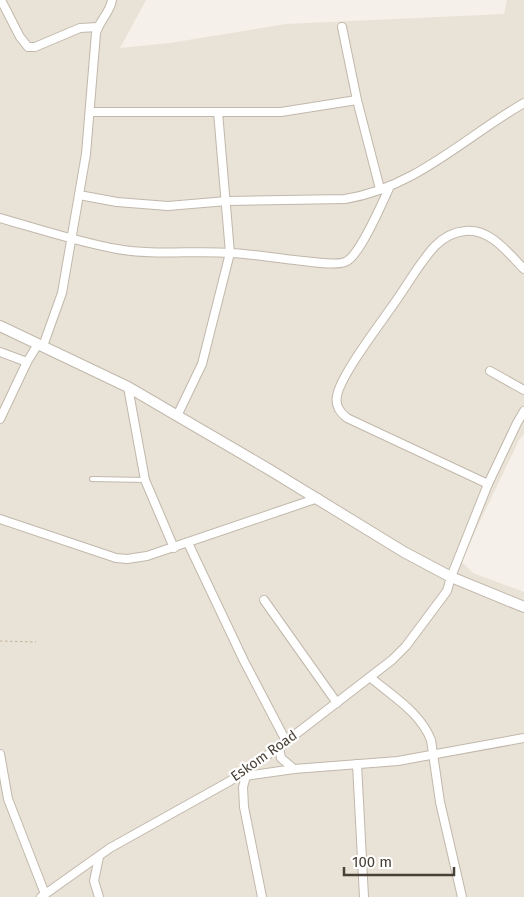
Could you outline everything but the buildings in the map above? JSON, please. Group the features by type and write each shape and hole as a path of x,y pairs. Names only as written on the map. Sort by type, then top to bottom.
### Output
{"street":[{"path":"1,0 20,37 28,47 35,47 80,28 98,27"},
{"path":"0,419 27,362 41,345 62,293 86,154 96,34 112,0"},
{"path":"342,27 357,100 380,189"},
{"path":"90,112 281,112 357,100"},
{"path":"78,195 117,202 168,206 359,197 390,186 438,161 524,103"},
{"path":"177,416 202,364 230,253 218,112"},
{"path":"0,218 118,249 166,253 230,253 325,263 348,261 354,255 375,219 390,186"},
{"path":"488,484 347,418 342,414 337,405 337,394 349,370 426,257 444,238 466,231 486,235 497,242 524,269"},
{"path":"0,326 128,387 318,498 404,552 451,577 524,607"},
{"path":"0,352 27,362"},
{"path":"490,370 524,390"},
{"path":"128,387 145,480 174,548"},
{"name":"Eskom Road","path":"43,896 118,844 235,777 283,744 392,660 406,646 447,591 488,484 524,411"},
{"path":"0,519 116,558 136,559 174,548 318,498"},
{"path":"188,543 283,744 282,758 294,769"},
{"path":"264,600 337,703"},
{"path":"370,677 416,715 423,723 431,740 440,802 462,897"},
{"path":"235,777 294,769 398,761 524,738"},
{"path":"0,754 8,799 43,896"},
{"path":"357,764 364,897"},
{"path":"246,776 242,787 244,807 262,897"},
{"path":"99,857 94,881 99,897"}],"lane":[{"path":"92,479 145,480"}],"path":[{"path":"0,641 36,642"}],"shaded area":[{"path":"0,0 146,0 120,48 170,43 286,24 504,14 507,0 524,0 524,434 519,440 461,561 473,573 524,592 524,897 0,897"}]}
